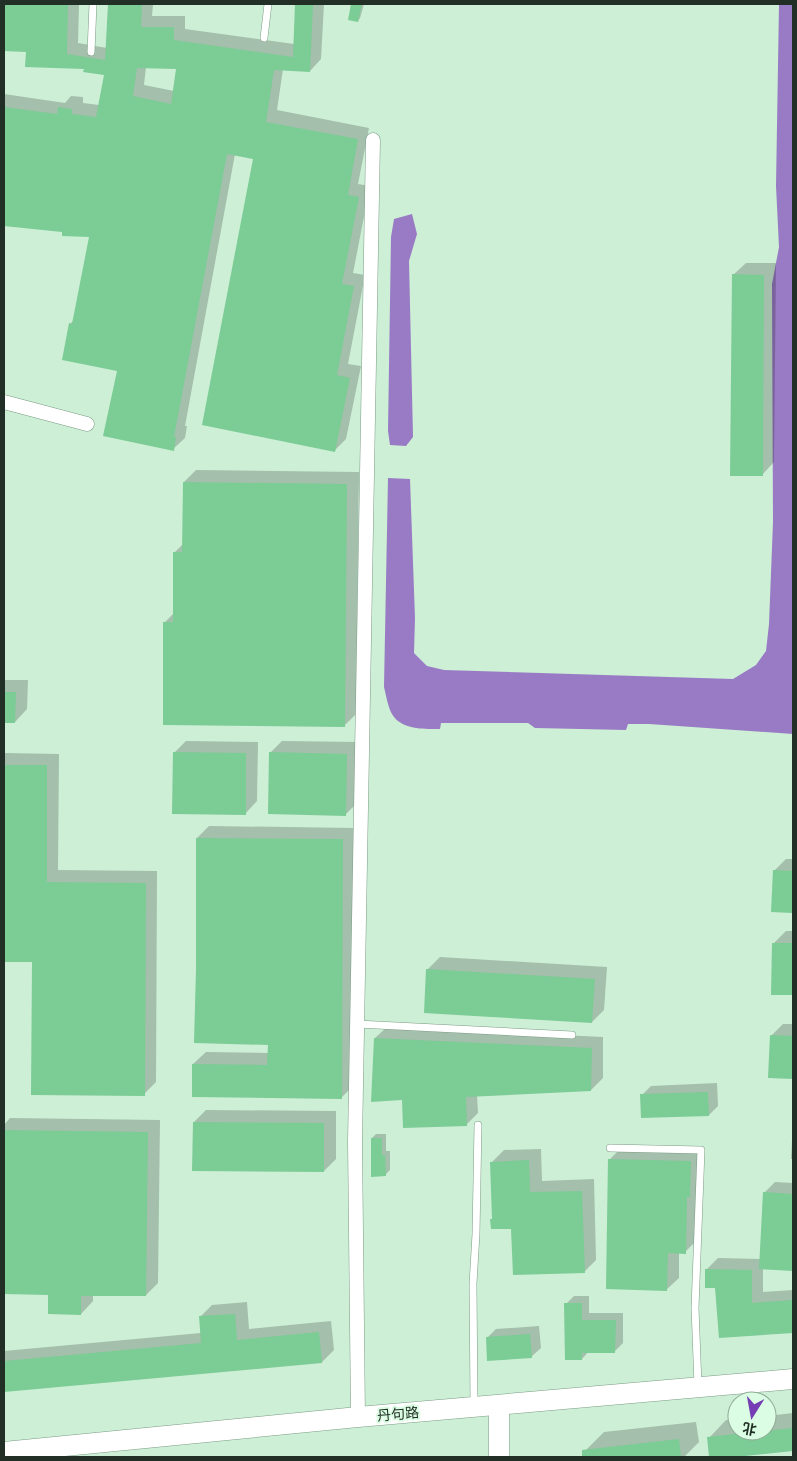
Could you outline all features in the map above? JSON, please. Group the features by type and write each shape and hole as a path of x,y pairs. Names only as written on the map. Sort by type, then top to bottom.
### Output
{"street":[{"path":"358,1417 355,1142 373,140"},
{"path":"4,402 86,424"},
{"name":"丹句路","path":"4,1452 358,1417 793,1379"},
{"path":"499,1406 499,1457"}],"lane":[{"path":"91,52 93,4"},
{"path":"264,38 268,4"},
{"path":"357,1024 572,1035"},
{"path":"474,1408 473,1284 478,1126"},
{"path":"610,1148 700,1150 695,1308 698,1388"}],"shaded area":[{"path":"779,4 793,4 793,734 649,724 628,724 626,730 535,728 528,723 441,723 440,729 427,729 413,728 401,723 392,714 384,687 388,478 410,479 415,618 414,653 427,666 444,670 733,679 756,665 766,651 769,624 773,522 772,284 779,247 776,186"},
{"path":"412,214 417,234 409,261 413,437 406,446 390,445 388,431 391,237 394,219"}],"building":[{"path":"4,4 68,4 67,54 105,60 108,4 142,4 141,27 174,27 174,40 293,57 295,4 313,5 310,72 274,70 266,122 358,139 348,195 359,197 342,284 354,286 337,375 350,378 335,452 202,425 253,159 227,154 174,437 176,437 174,451 103,436 117,371 62,360 69,323 72,324 89,237 62,236 62,232 4,226 4,107 57,114 58,107 72,109 72,114 96,117 104,75 83,72 84,69 25,67 26,52 4,51","holes":["137,68 176,69 171,104 133,96"]},
{"path":"351,4 362,4 358,22 348,20"},
{"path":"732,274 764,275 763,476 730,476"},
{"path":"183,482 347,484 345,727 163,725 163,622 173,622 173,552 182,552"},
{"path":"4,692 16,692 15,723 4,723"},
{"path":"173,752 246,753 246,815 172,814"},
{"path":"269,752 347,754 346,816 268,814"},
{"path":"4,765 47,765 47,882 146,883 145,1096 31,1095 32,962 4,962"},
{"path":"196,838 343,839 342,1099 192,1097 192,1064 267,1065 268,1045 194,1043"},
{"path":"773,870 793,871 793,913 771,912"},
{"path":"772,943 793,943 793,995 771,995"},
{"path":"426,969 595,979 592,1023 424,1013"},
{"path":"770,1035 793,1036 793,1079 768,1078"},
{"path":"374,1038 592,1048 591,1091 466,1097 467,1126 403,1128 402,1100 371,1102"},
{"path":"708,1092 709,1116 641,1118 640,1094"},
{"path":"193,1122 324,1123 324,1172 192,1171"},
{"path":"4,1130 148,1132 146,1296 81,1296 81,1315 48,1314 48,1295 4,1294"},
{"path":"371,1138 382,1138 382,1155 385,1155 386,1176 371,1177"},
{"path":"608,1159 691,1161 690,1197 687,1197 686,1254 668,1253 667,1291 606,1289"},
{"path":"529,1160 530,1192 582,1191 585,1273 513,1275 511,1229 491,1229 490,1162"},
{"path":"763,1192 793,1194 793,1271 759,1269"},
{"path":"705,1269 752,1270 752,1303 793,1300 793,1333 719,1338 715,1288 705,1288"},
{"path":"564,1303 582,1303 582,1320 616,1320 615,1353 582,1353 582,1360 565,1360"},
{"path":"235,1314 237,1340 319,1332 322,1363 4,1392 4,1361 201,1343 199,1316"},
{"path":"530,1334 532,1358 487,1361 486,1337"},
{"path":"793,1428 793,1451 736,1457 709,1457 707,1437 727,1435 727,1441 777,1441 777,1430"},
{"path":"679,1439 681,1457 582,1457 582,1450"}]}
